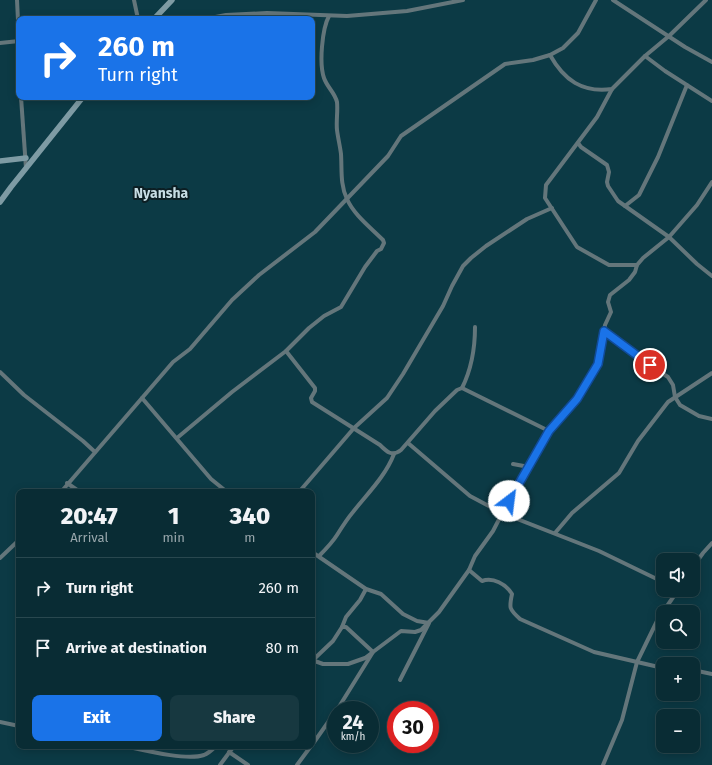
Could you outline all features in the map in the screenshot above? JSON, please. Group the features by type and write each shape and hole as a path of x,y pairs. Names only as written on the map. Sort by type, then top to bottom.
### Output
{"street":[{"path":"17,0 18,16"},
{"path":"134,0 137,16"},
{"path":"157,16 172,0"},
{"path":"221,16 268,13 347,16 407,11 463,0"},
{"path":"63,489 173,362 190,349 232,300 259,274 316,232 346,198 388,156 401,136 505,64 533,60 550,55 563,48 578,33 596,0"},
{"path":"613,0 712,62"},
{"path":"638,265 608,265 577,247 545,198 546,185 597,116 612,89 645,56 669,36 706,0"},
{"path":"177,438 232,392 286,351 309,328 324,316 340,307 365,267 383,246 384,243 382,240 357,214 346,198 342,183 341,152 336,117 337,102 324,78 322,69 324,25 329,16"},
{"path":"0,43 16,41"},
{"path":"550,55 562,73 583,88 612,89"},
{"path":"645,56 687,86 712,101"},
{"path":"625,206 639,195 658,156 687,86"},
{"path":"21,100 26,168"},
{"path":"0,202 80,100"},
{"path":"578,143 581,147 607,165 609,172 607,182 608,186 618,201 670,237 693,261 712,276"},
{"path":"0,161 26,158"},
{"path":"315,661 323,664 348,664 365,658 401,631 415,632 421,630 439,612 469,570 475,556 493,531 549,431 577,399 598,364 605,325 611,312 608,302 610,295 629,280 643,258 670,237 697,205 712,182"},
{"path":"302,489 354,428 387,398 443,306 452,286 467,262 486,246 527,219 552,208"},
{"path":"319,556 337,536 340,528 353,511 372,490 390,464 394,454 408,443 435,411 457,390 462,388 469,371 475,336 475,327"},
{"path":"604,331 640,359 668,377 673,385 675,397 680,405 699,416 712,419"},
{"path":"286,351 315,388 311,398 312,402 380,445 385,451 394,454"},
{"path":"0,372 24,395 95,452"},
{"path":"555,533 572,513 619,473 638,441 668,402 712,373"},
{"path":"462,388 549,431"},
{"path":"142,398 211,480 223,489"},
{"path":"408,443 470,496 502,513 599,551 656,579"},
{"path":"513,464 528,467"},
{"path":"68,483 76,489"},
{"path":"0,558 16,543"},
{"path":"700,557 712,543"},
{"path":"315,554 366,589 381,594 403,614 417,621 429,623"},
{"path":"469,570 482,581 487,579 494,580 509,589 512,594 510,608 512,612 520,619 594,652 656,666"},
{"path":"315,657 333,641 342,627 346,617 360,600 366,589"},
{"path":"400,680 429,623"},
{"path":"603,765 622,720 637,662 656,623"},
{"path":"342,627 346,627 373,652"},
{"path":"342,701 373,652"},
{"path":"700,671 712,674"},
{"path":"0,722 16,725"},
{"path":"315,742 327,724"},
{"path":"143,749 159,754 199,756 208,753 213,749"},
{"path":"220,765 232,749"},
{"path":"298,765 310,749"},
{"path":"229,752 248,765"}],"district":[{"name":"Nyansha","path":"161,193"}],"route":[{"path":"509,501 549,431 577,399 598,364 604,331 650,365"}]}
